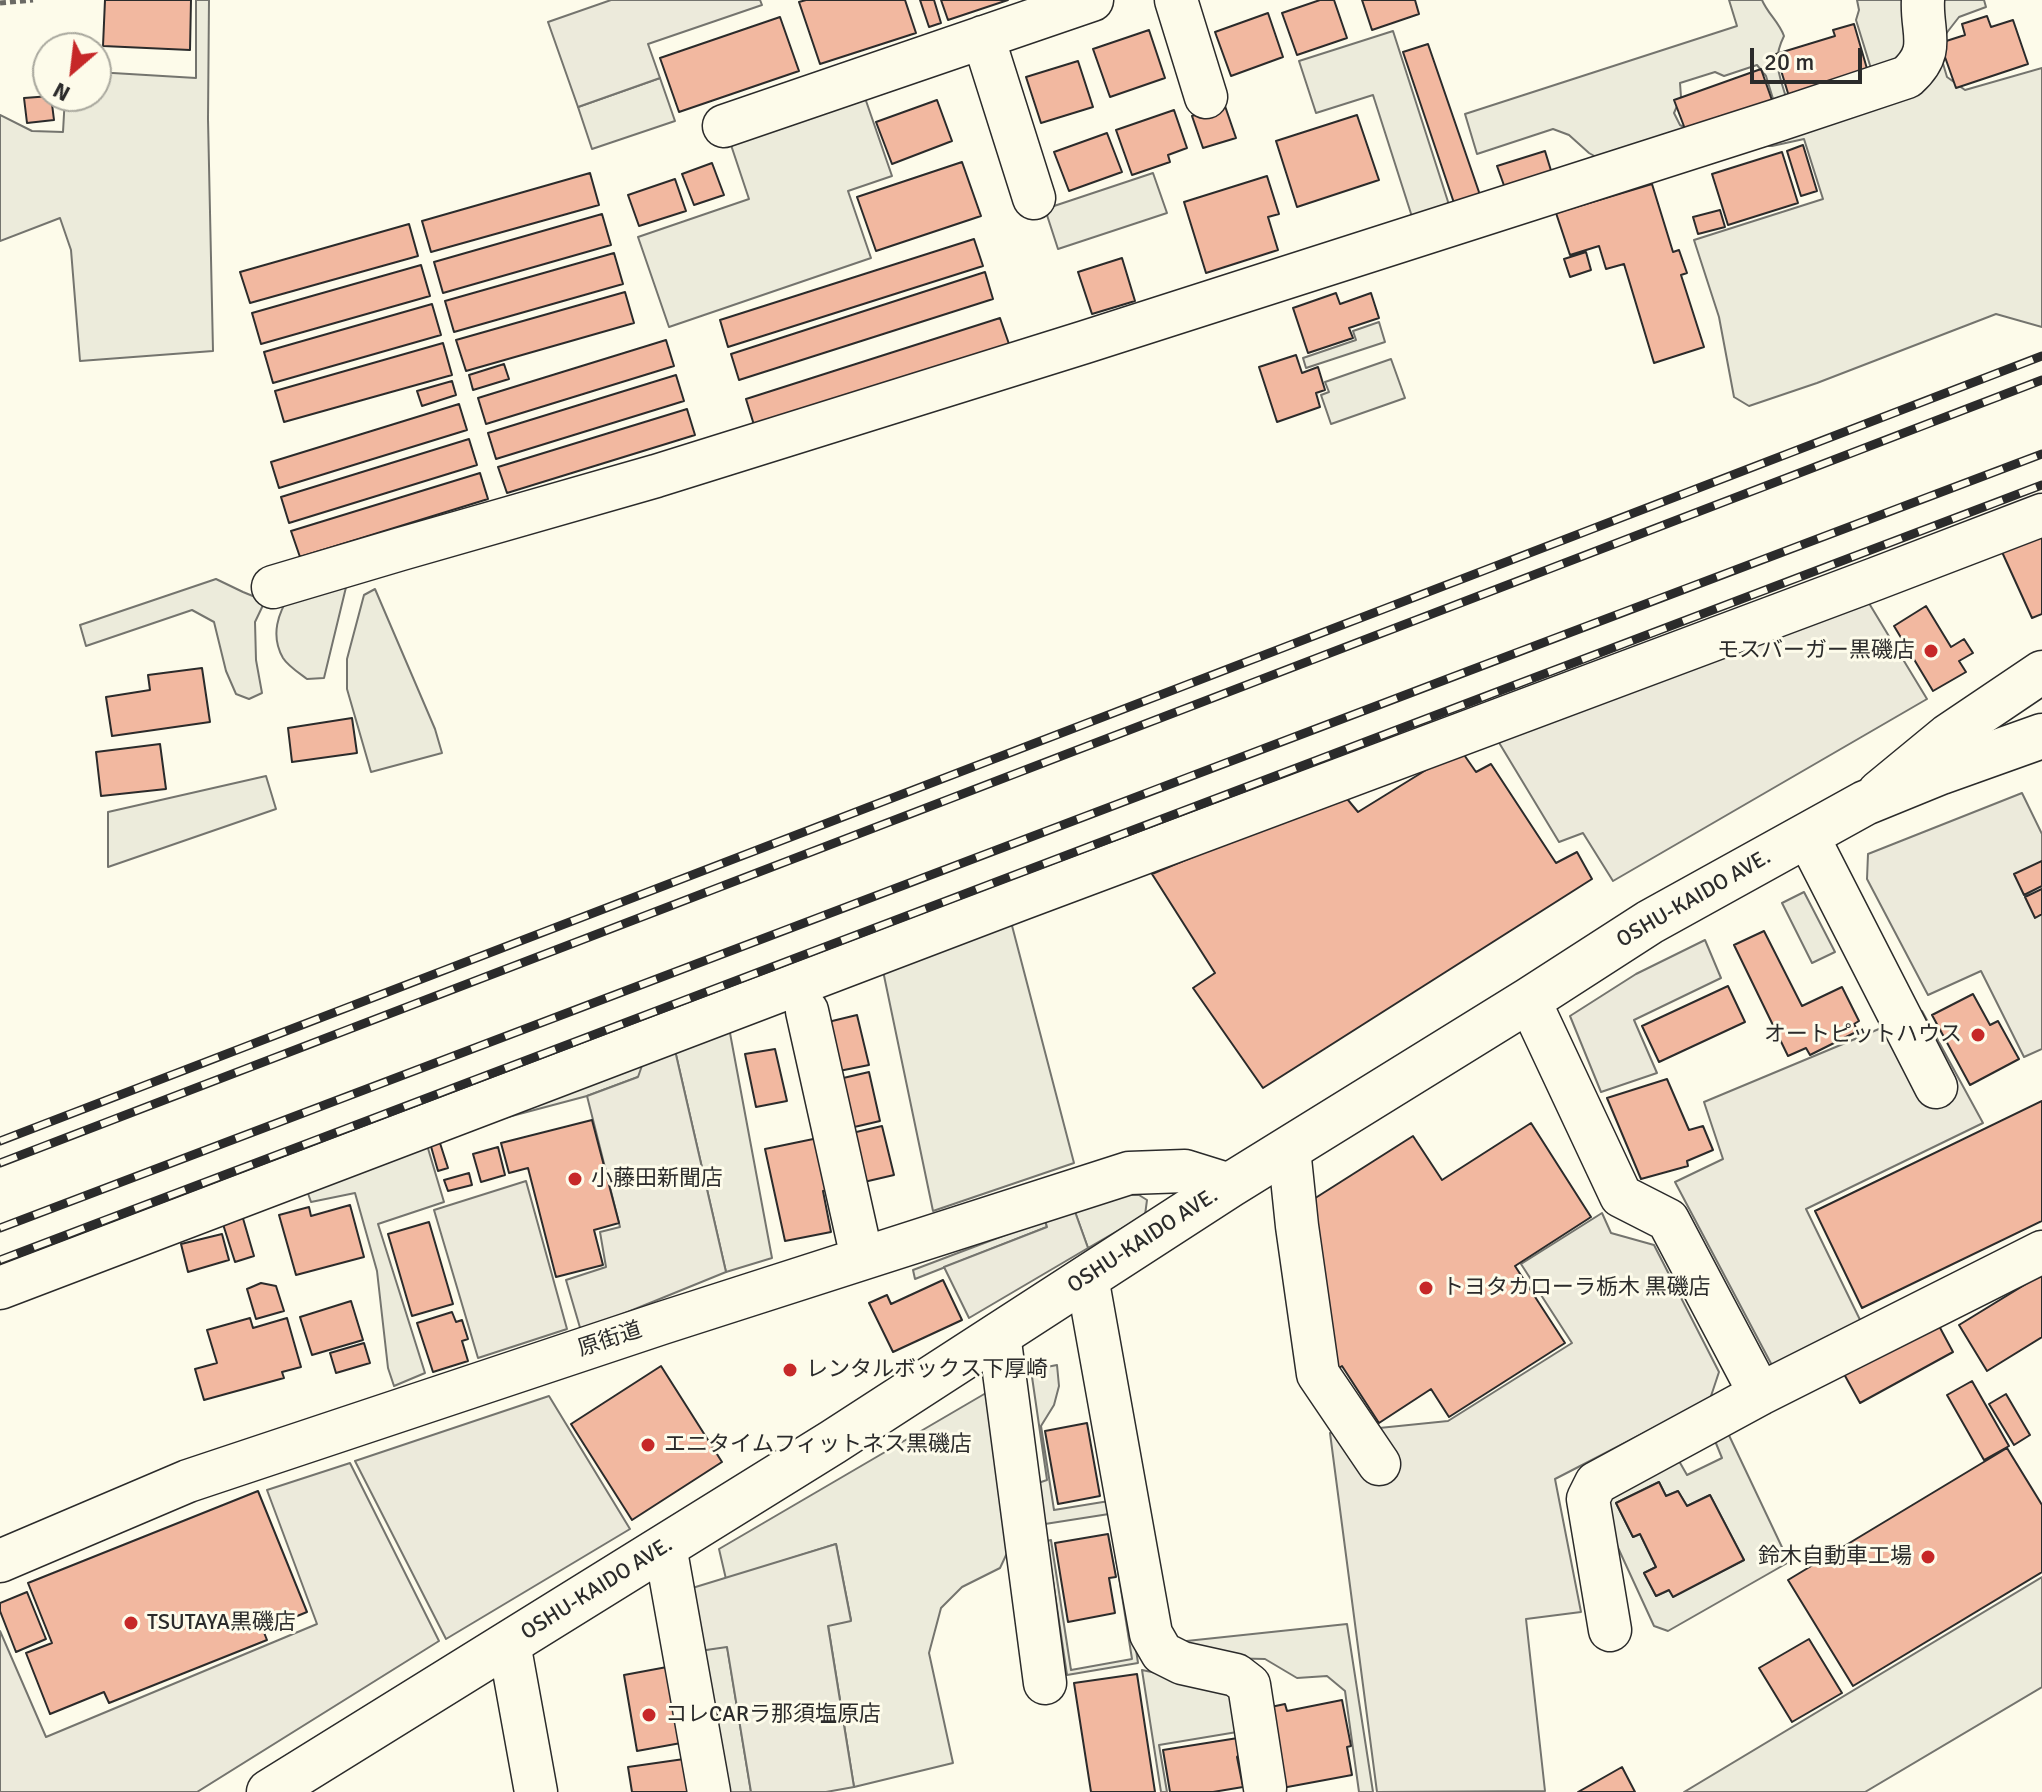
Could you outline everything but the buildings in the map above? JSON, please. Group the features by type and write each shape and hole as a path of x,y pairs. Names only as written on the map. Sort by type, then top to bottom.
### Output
{"main road":[{"name":"OSHU-KAIDO AVE.","path":"282,1788 833,1442 1230,1185 1650,922 1865,803 2042,736"}],"street":[{"path":"724,126 1092,0"},
{"path":"1176,0 1206,97"},
{"path":"273,587 701,462 1085,342 1907,77 1919,66 1925,52 1923,0"},
{"path":"983,37 1034,198"},
{"path":"0,1288 2042,515"},
{"path":"1865,803 1947,736 2042,672"},
{"path":"1807,835 1936,1087"},
{"path":"1529,1000 1621,1196 1668,1220 1760,1394"},
{"path":"807,1011 862,1258"},
{"path":"1289,1149 1318,1374 1379,1464"},
{"name":"原街道","path":"0,1561 188,1481 1129,1173 1185,1171 1230,1185"},
{"path":"1610,1630 1588,1499 1596,1483 1760,1394 2042,1252"},
{"path":"1087,1277 1151,1634 1162,1653 1182,1663 1236,1675 1249,1685 1265,1788"},
{"path":"999,1334 1045,1683"},
{"path":"665,1546 709,1792"},
{"path":"509,1643 536,1792"}],"path":[{"path":"0,3 33,0"}],"shaded area":[{"path":"196,0 209,0 213,351 80,361 71,250 60,218 0,241 0,115 32,131 63,132 64,112 112,112 112,73 196,78"},
{"path":"611,0 760,0 762,5 648,44 660,78 578,107 548,22"},
{"path":"1729,0 1762,0 1784,36 1777,61 1787,101 1873,75 1856,20 1859,10 1857,0 1984,0 1986,7 1959,17 1945,35 1939,50 1947,77 1965,90 2042,68 2042,327 1996,314 1749,406 1734,397 1719,317 1694,240 1823,199 1804,139 1772,146 1605,162 1589,153 1569,135 1553,129 1477,154 1465,114 1737,26","holes":["1757,65 1766,76 1774,102 1694,132 1680,125 1674,113 1681,97 1680,83 1715,72 1724,76"]},
{"path":"1393,31 1451,211 1414,223 1373,95 1316,113 1299,61"},
{"path":"660,78 675,121 592,149 578,107"},
{"path":"864,95 892,176 848,191 871,258 669,327 638,237 749,199 730,142"},
{"path":"1153,173 1167,213 1058,249 1045,209"},
{"path":"1379,322 1385,342 1306,368 1303,358 1356,340 1353,331"},
{"path":"1391,359 1405,398 1331,424 1321,395 1329,392 1325,382"},
{"path":"216,579 265,601 255,622 256,660 262,693 249,699 236,694 226,671 214,622 192,610 86,646 80,625"},
{"path":"348,579 324,678 307,679 288,664 279,649 276,633 282,608 291,593"},
{"path":"375,589 435,729 442,753 371,772 347,689 347,659 364,595"},
{"path":"1864,595 1927,699 1613,881 1583,833 1559,842 1495,736"},
{"path":"266,776 276,809 108,867 108,812"},
{"path":"2022,793 2042,834 2042,1049 2024,1057 1981,971 1928,995 1867,879 1868,854"},
{"path":"1804,892 1835,952 1812,963 1782,903"},
{"path":"1010,918 1074,1163 933,1211 882,966"},
{"path":"1705,940 1721,978 1634,1020 1657,1073 1601,1092 1570,1016 1636,974"},
{"path":"1922,1011 1983,1123 1806,1209 1864,1328 1775,1371 1675,1182 1723,1159 1704,1102"},
{"path":"727,1017 772,1258 726,1272 674,1046 638,1077 587,1096 444,1134"},
{"path":"674,1046 726,1272 581,1331 566,1280 606,1267 600,1232 620,1227 587,1096 638,1077 645,1057"},
{"path":"424,1135 444,1202 378,1224 425,1373 394,1386 388,1368 377,1271 355,1193 311,1202 304,1182"},
{"path":"526,1181 567,1329 478,1358 434,1210"},
{"path":"1123,1195 1139,1195 1147,1200 1145,1215 1088,1248 1074,1209"},
{"path":"1074,1209 1088,1248 969,1318 944,1267 1047,1227 1045,1220"},
{"path":"1602,1213 1611,1233 1654,1245 1719,1372 1710,1399 1555,1479 1581,1612 1526,1619 1545,1791 1377,1792 1330,1433 1448,1421 1572,1343 1521,1264"},
{"path":"1045,1220 1047,1227 915,1279 913,1270"},
{"path":"1088,1361 1114,1500 1138,1663 1067,1675 1047,1541 1051,1540 1071,1670 1132,1659 1109,1514 1045,1524 1038,1483 1047,1480 1031,1370 1057,1365 1059,1386 1054,1405 1041,1426 1054,1510 1109,1501 1081,1362"},
{"path":"986,1393 1008,1551 1000,1568 962,1587 941,1608 929,1653 953,1763 854,1787 828,1625 851,1620 836,1544 726,1579 719,1549"},
{"path":"549,1396 630,1529 446,1639 355,1461"},
{"path":"1726,1429 1789,1562 1668,1631 1654,1626 1597,1502 1675,1454 1687,1475 1722,1458 1713,1436","holes":["1659,1482 1666,1496 1678,1491 1687,1506 1710,1495 1744,1560 1673,1596 1669,1590 1656,1596 1644,1573 1656,1567 1640,1534 1633,1537 1616,1503"]},
{"path":"350,1463 439,1641 197,1792 0,1792 0,1631 46,1737 317,1624 267,1490"},
{"path":"836,1544 851,1621 828,1626 854,1787 826,1792 751,1792 727,1647 699,1651 689,1589"},
{"path":"2042,1577 2042,1687 1865,1792 1684,1792"},
{"path":"1347,1624 1373,1792 1359,1792 1345,1691 1327,1676 1297,1678 1265,1659 1221,1658 1177,1642"},
{"path":"727,1646 751,1792 724,1792 699,1651"},
{"path":"1142,1670 1230,1685 1243,1731 1159,1745 1167,1792 1161,1792"}],"railway":[{"path":"0,1141 2042,356"},
{"path":"0,1163 2042,380"},
{"path":"0,1228 2042,454"},
{"path":"0,1260 2042,485"}],"place":[{"name":"モスバーガー黒磯店","path":"1931,651"},
{"name":"オートピットハウス","path":"1978,1035"},
{"name":"小藤田新聞店","path":"575,1179"},
{"name":"トヨタカローラ栃木 黒磯店","path":"1426,1288"},
{"name":"レンタルボックス下厚崎","path":"790,1370"},
{"name":"エニタイムフィットネス黒磯店","path":"648,1445"},
{"name":"鈴木自動車工場","path":"1928,1557"},
{"name":"TSUTAYA黒磯店","path":"131,1623"},
{"name":"コレCARラ那須塩原店","path":"649,1715"}]}
